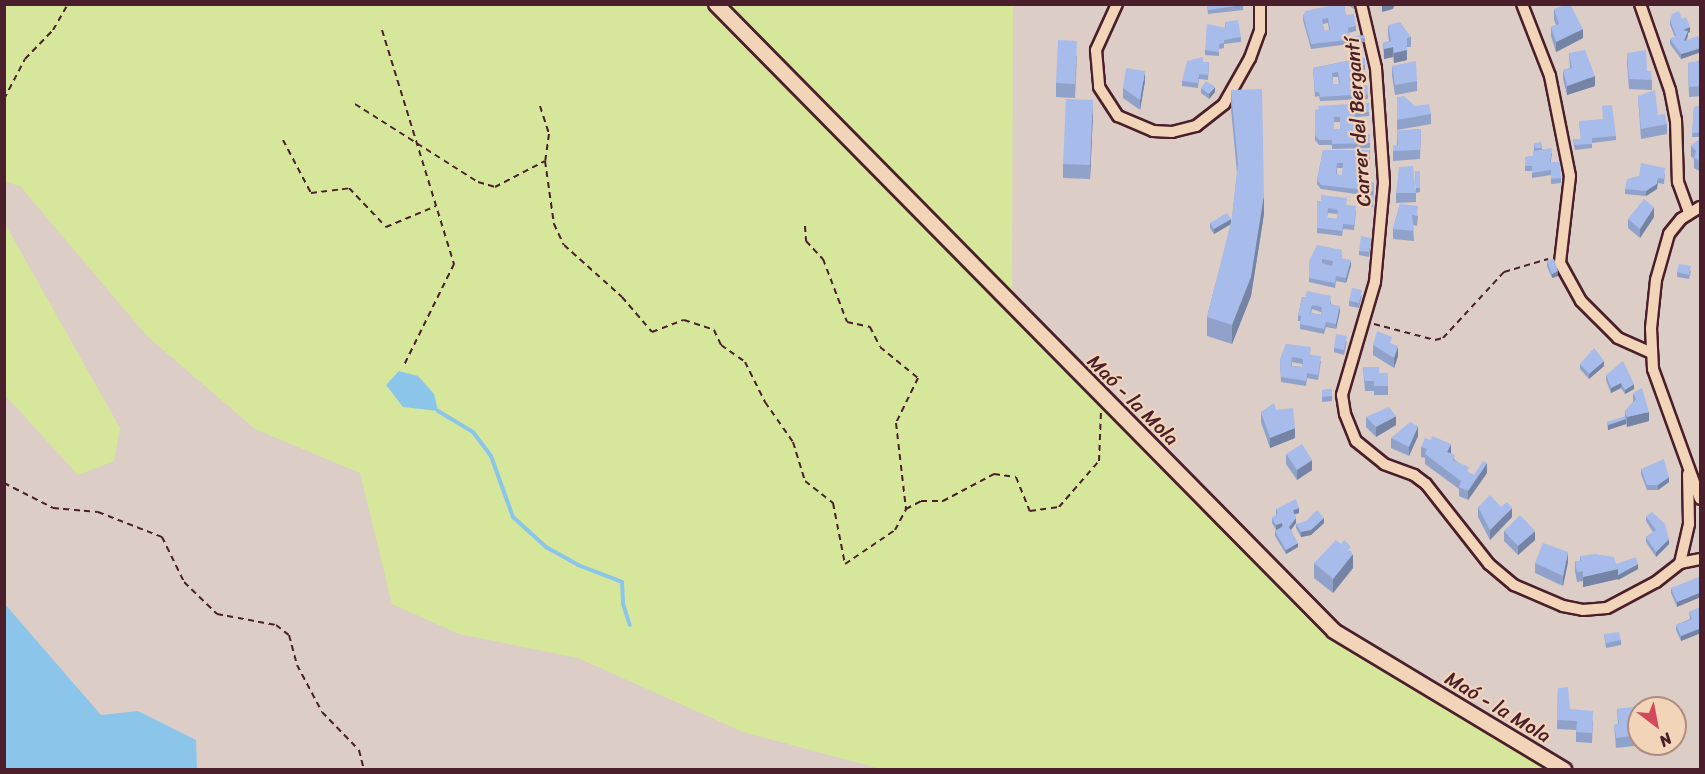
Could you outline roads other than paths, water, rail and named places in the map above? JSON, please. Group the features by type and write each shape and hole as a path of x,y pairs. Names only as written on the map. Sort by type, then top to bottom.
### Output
{"street":[{"name":"Maó - la Mola","path":"716,4 1334,631 1564,770"},
{"path":"1117,4 1096,50 1099,87 1118,116 1153,131 1172,132 1196,126 1224,104 1250,58 1260,31 1260,4"},
{"name":"Carrer del Bergantí","path":"1361,4 1376,68 1384,183 1383,228 1366,322 1342,395 1345,414 1356,441 1384,464 1414,475 1426,484 1489,564 1514,585 1563,606 1583,610 1607,608 1656,582 1680,563 1701,559"},
{"path":"1522,4 1550,76 1570,176 1568,212 1560,255 1568,282 1581,300 1617,338 1651,353"},
{"path":"1640,4 1670,90 1678,182 1689,213"},
{"path":"1701,207 1689,213 1669,234 1663,248 1653,302 1651,353 1653,369 1701,499"},
{"path":"1680,563 1689,524 1688,466"}],"water":[{"path":"399,371 418,376 434,394 438,411 403,407 386,385"},
{"path":"4,603 101,715 138,711 196,740 197,769 5,769"}],"waterway":[{"path":"438,411 473,432 491,456 513,517 546,547 578,565 622,582 623,604 630,625"}]}
